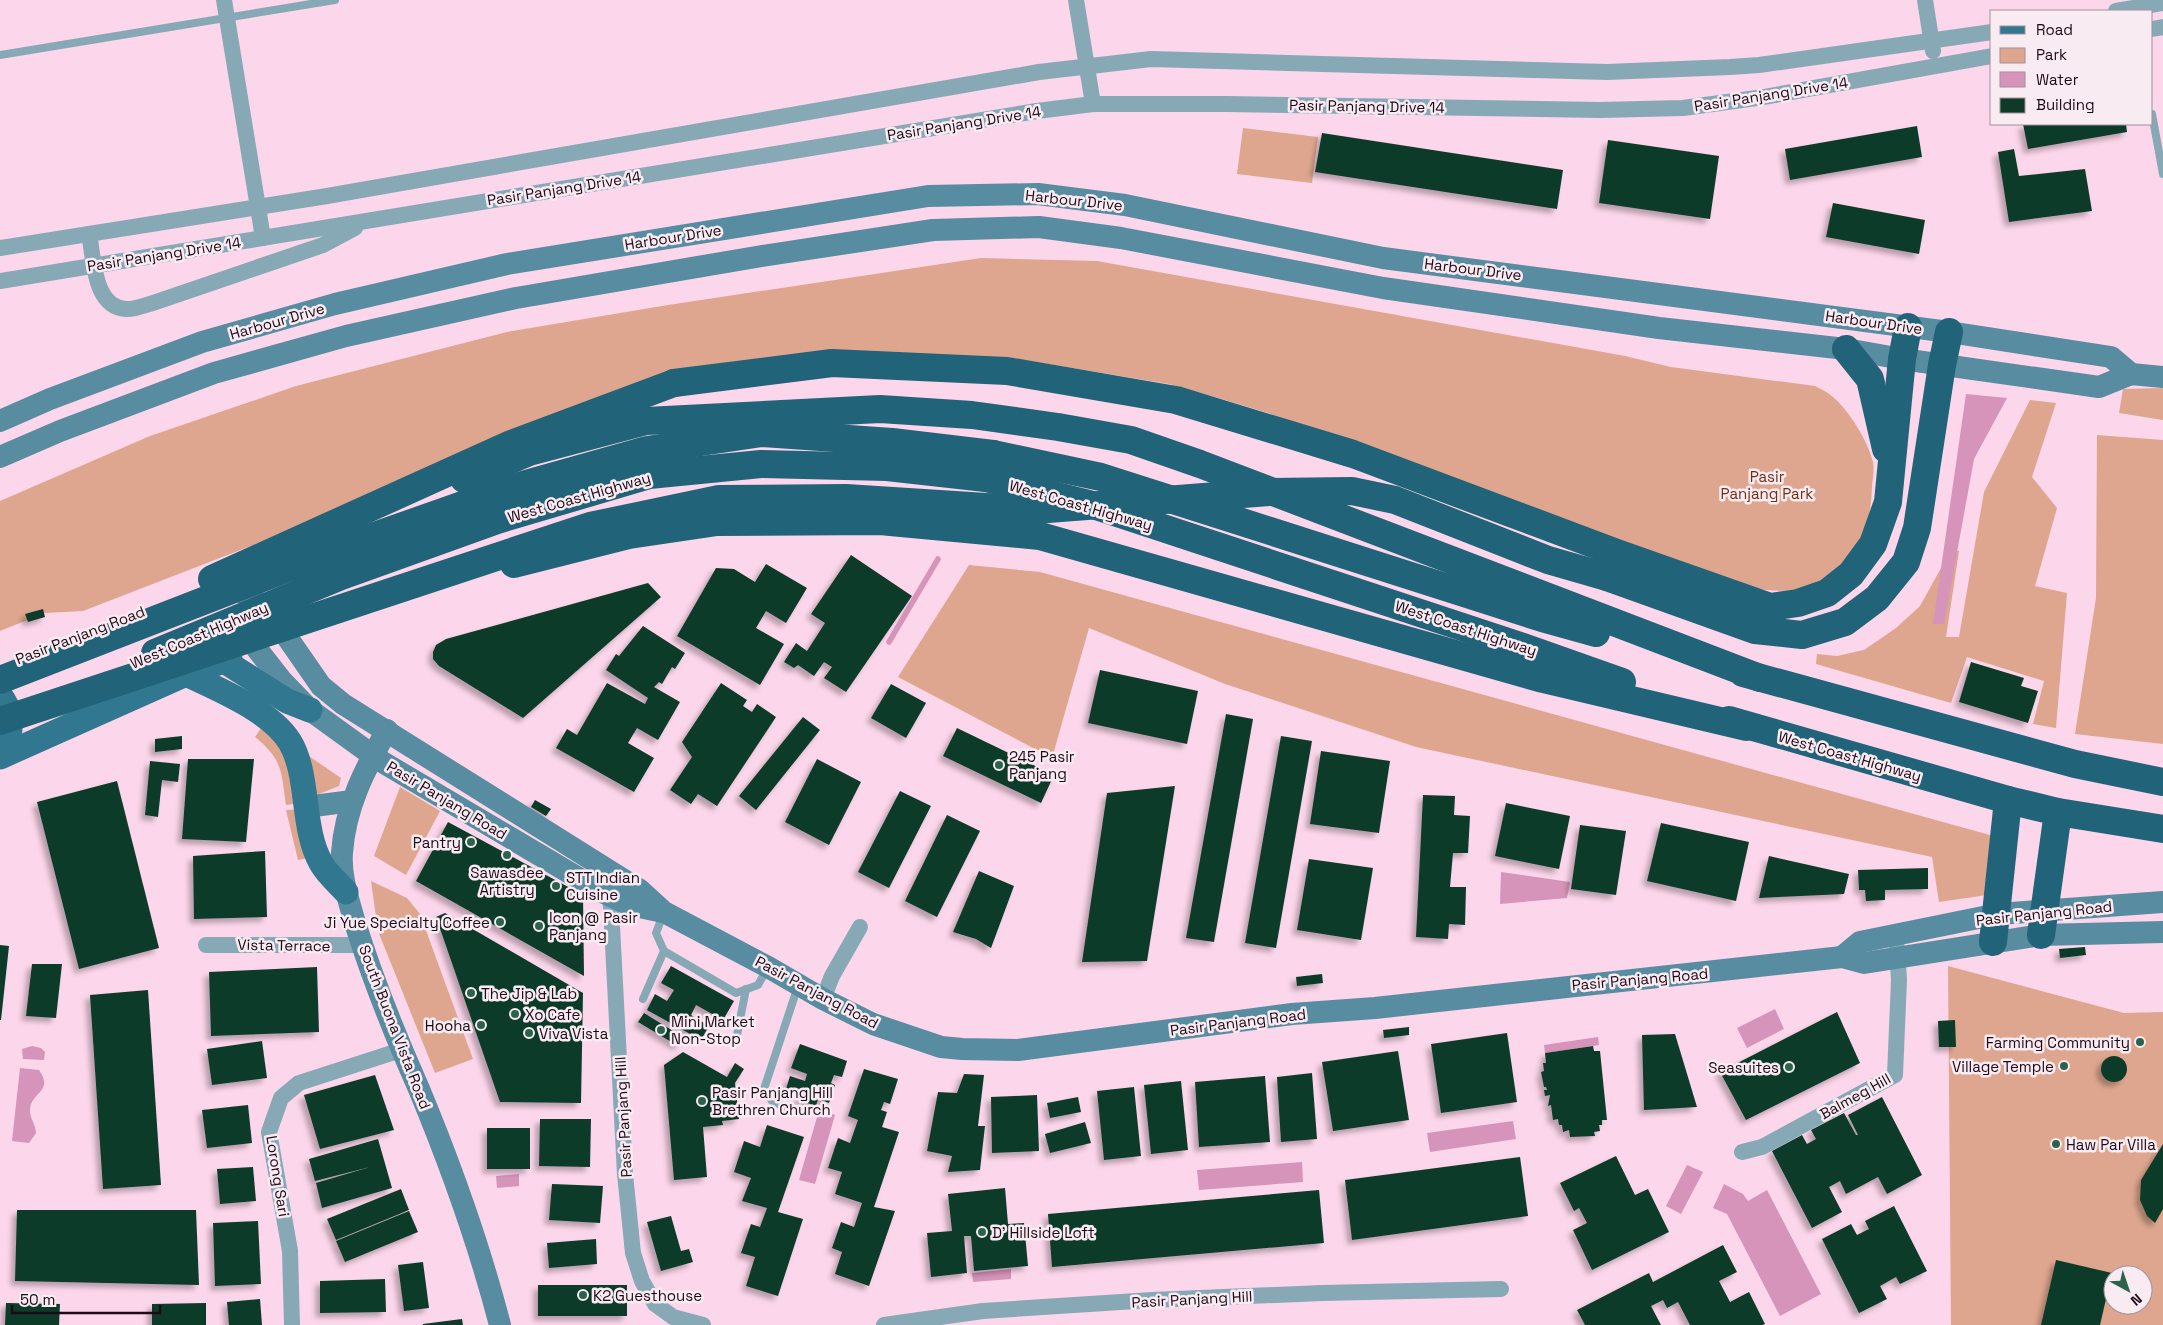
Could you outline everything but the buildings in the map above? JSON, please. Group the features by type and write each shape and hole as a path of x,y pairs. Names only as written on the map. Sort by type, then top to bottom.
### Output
{"highway":[{"path":"0,721 590,526 718,499 846,498 1036,510 1269,492 1352,491 1395,500 1548,560 1612,565 1770,607 1798,603 1827,593 1851,574 1873,544 1888,502 1902,359 1908,327"},
{"path":"0,679 291,542 511,444 674,383 832,362 1007,371 1176,400 1353,454 1612,565 1756,630 1802,635 1845,622 1877,598 1906,562 1917,528 1942,365 1949,332"},
{"path":"1846,349 1870,379 1892,472"},
{"path":"263,564 530,452 646,421 880,409 972,415 1131,440 1200,464 1760,678"},
{"name":"West Coast Highway","path":"0,679 332,551 508,488 647,450 762,433 892,442 993,454 1101,477 1542,618 2075,764 2163,782"},
{"name":"West Coast Highway","path":"0,721 341,576 497,520 649,475 761,464 887,467 986,478 1093,505 1526,648 1746,727 2008,800 2058,812 2163,829"},
{"path":"287,637 375,606 542,556 629,535 717,522 880,520 1040,536 1543,679 1746,727"},
{"path":"1993,942 1998,914 2008,800"},
{"path":"2041,923 2058,812"}],"main road":[{"name":"Pasir Panjang Road","path":"0,667 263,564"},
{"path":"0,756 186,674 287,637"},
{"path":"224,661 287,701 310,710"},
{"path":"186,674 219,690 278,727 290,742 296,756 306,807 321,863 346,892"},
{"path":"0,695 8,706 12,724 8,743 0,756"}],"street":[{"path":"224,0 263,238"},
{"path":"1076,0 1093,104"},
{"path":"1925,0 1935,65"},
{"path":"2122,10 2163,3"},
{"name":"Pasir Panjang Drive 14","path":"0,248 258,206 1030,73 1151,59 1607,72 1760,65 1990,32"},
{"name":"Pasir Panjang Drive 14","path":"0,281 1037,111 1093,104 1227,104 1600,110 1683,108 1764,97 1990,56"},
{"name":"Harbour Drive","path":"0,421 50,399 202,342 335,304 507,264 928,196 1038,194 1125,205 1383,258 1949,332 2111,358 2131,374"},
{"path":"89,234 100,292 110,305 126,309 153,303 323,245 371,220"},
{"name":"Harbour Drive","path":"0,458 60,431 214,374 346,336 516,298 762,256 933,230 1038,227 1121,238 1383,288 1659,328 1846,349 1902,359 2099,387 2131,374 2163,378"},
{"path":"257,649 253,597 263,564"},
{"name":"Pasir Panjang Road","path":"216,582 253,597 287,637 321,686 343,704 640,890 664,912 768,967 823,999 873,1024 941,1047 1018,1050 1292,1014 1375,1008 1842,957 1864,964 1993,942 2041,923 2163,902"},
{"name":"Pasir Panjang Road","path":"257,649 282,681 310,710 373,756 610,897 630,905 664,912"},
{"name":"South Buona Vista Road","path":"387,730 373,756 346,817 341,855 346,892 362,945 401,1050 467,1210 500,1325"},
{"path":"306,807 352,801"},
{"name":"Pasir Panjang Hill","path":"610,871 625,1174 633,1253 642,1281 655,1304 673,1317 703,1325"},
{"name":"Pasir Panjang Road","path":"1842,957 1860,942 1998,914 2041,923 2163,932"},
{"path":"823,999 836,970 860,927"},
{"name":"Balmeg Hill","path":"1742,1152 1762,1146 1894,1076 1898,1031 1897,935"},
{"name":"Vista Terrace","path":"206,945 362,945"},
{"name":"Lorong Sari","path":"292,1325 290,1251 270,1132 281,1098 299,1083 401,1050"},
{"name":"Pasir Panjang Hill","path":"884,1325 983,1311 1143,1301 1322,1293 1501,1289"}],"lane":[{"path":"0,54 335,0"},
{"path":"2153,119 2163,174"},
{"path":"664,912 656,933 664,951 736,993 758,985 768,967"},
{"path":"643,998 664,951"},
{"path":"796,1113 772,1101 764,1089 798,985"},
{"path":"736,1034 746,989"}],"green space":[{"path":"1243,128 1318,137 1312,183 1237,174"},
{"name":"Pasir Panjang Park","path":"981,258 1097,261 1625,356 1671,367 1815,386 1832,396 1846,410 1870,451 1874,472 1866,529 1854,554 1845,565 1820,584 1799,590 1763,590 1730,583 1271,414 1169,384 1006,357 713,367 83,611 45,613 0,631 0,501 150,436 296,386 507,332 668,305"},
{"path":"2163,388 2163,420 2119,413 2123,389"},
{"path":"2030,400 2056,403 2032,477 2057,508 2035,586 2067,593 2056,728 2033,724 2044,681 1967,657 1951,703 1816,664 1817,654 1837,656 1864,650 1896,628 1920,606 1951,550 1959,551 1946,637 1959,637 1984,492"},
{"path":"2097,435 2163,440 2163,744 2075,734 2096,598"},
{"path":"969,565 1040,572 1997,837 1994,894 1939,902 1932,857 1416,747 1225,684 1089,628 1052,758 898,677"},
{"path":"265,722 281,739 301,803 286,805 283,783 276,760 255,737"},
{"path":"303,752 341,778 339,786 314,796"},
{"path":"400,787 440,811 406,875 374,856"},
{"path":"303,809 313,857 298,860 286,810"},
{"path":"371,881 407,898 420,914 473,1059 435,1073 378,931"},
{"name":"Haw Par Villa","path":"1948,966 2124,1013 2163,1012 2163,1325 1951,1325"}],"water":[{"path":"1966,394 2007,398 1974,459 1944,624 1933,624"},
{"path":"1501,872 1570,882 1567,898 1500,904"},
{"path":"1775,1009 1784,1029 1747,1048 1737,1028"},
{"path":"1598,1037 1599,1045 1545,1053 1544,1045"},
{"path":"32,1046 41,1048 45,1052 44,1060 23,1059 22,1049"},
{"path":"20,1068 39,1070 44,1083 41,1091 34,1098 30,1109 36,1133 29,1143 12,1141"},
{"path":"819,1110 835,1115 815,1184 799,1180"},
{"path":"1513,1121 1516,1139 1430,1152 1427,1133"},
{"path":"1302,1162 1303,1182 1199,1190 1197,1170"},
{"path":"1687,1165 1703,1172 1681,1214 1666,1206"},
{"path":"519,1174 519,1186 497,1188 496,1176"},
{"path":"1724,1184 1743,1194 1748,1201 1767,1190 1821,1294 1780,1316 1727,1214 1713,1208"},
{"path":"1011,1269 1011,1279 973,1282 972,1273"}],"waterway":[{"path":"889,642 938,559"}],"place":[{"name":"245 Pasir Panjang","path":"999,765"},
{"name":"Pantry","path":"471,842"},
{"name":"Sawasdee Artistry","path":"507,855"},
{"name":"STT Indian Cuisine","path":"556,886"},
{"name":"Ji Yue Specialty Coffee","path":"500,922"},
{"name":"Icon @ Pasir Panjang","path":"539,926"},
{"name":"The Jip & Lab","path":"471,993"},
{"name":"Xo Cafe","path":"515,1014"},
{"name":"Hooha","path":"481,1025"},
{"name":"Mini Market Non-Stop","path":"661,1030"},
{"name":"Viva Vista","path":"529,1033"},
{"name":"Farming Community","path":"2140,1042"},
{"name":"Village Temple","path":"2064,1066"},
{"name":"Seasuites","path":"1789,1067"},
{"name":"Pasir Panjang Hill Brethren Church","path":"702,1101"},
{"name":"Haw Par Villa","path":"2056,1144"},
{"name":"D' Hillside Loft","path":"982,1232"},
{"name":"K2 Guesthouse","path":"583,1295"}]}
